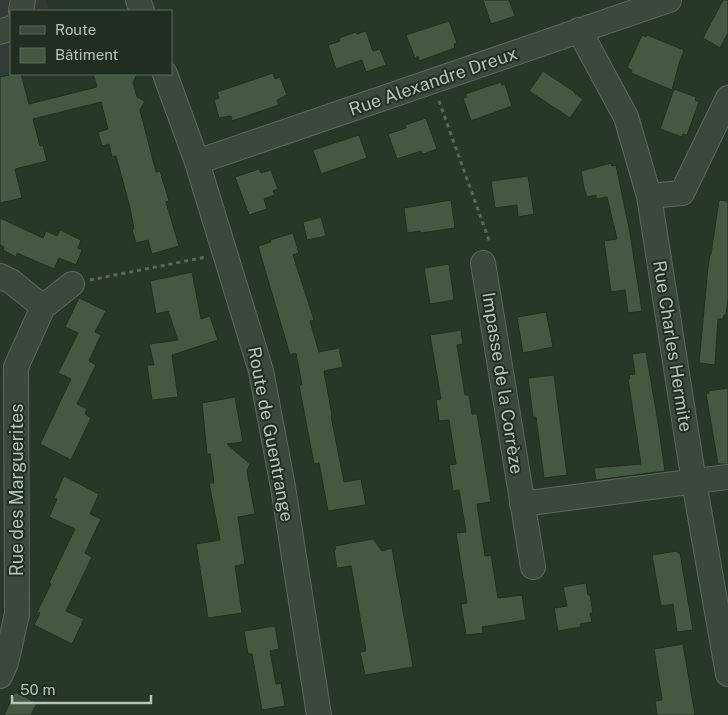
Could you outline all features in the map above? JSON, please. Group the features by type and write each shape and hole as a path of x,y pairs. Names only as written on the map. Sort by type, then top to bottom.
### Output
{"street":[{"name":"Rue Alexandre Dreux","path":"197,162 669,0"},
{"name":"Rue Charles Hermite","path":"579,30 626,117 649,196 694,482 728,674"},
{"name":"Route de Guentrange","path":"165,75 197,162 261,370 283,487 319,715"},
{"path":"649,196 682,193 728,98"},
{"name":"Impasse de la Corrèze","path":"483,263 533,567"},
{"path":"0,276 12,282 44,307"},
{"name":"Rue des Marguerites","path":"0,676 6,663 17,614 16,367 44,307 72,284"},
{"path":"522,504 728,477"}],"path":[{"path":"436,95 490,242 483,263"},
{"path":"72,284 209,256"}],"shaded area":[{"path":"0,0 46,0 49,10 10,10 10,75 0,77"}],"building":[{"path":"483,0 509,0 515,16 491,24"},
{"path":"723,0 728,0 728,33 720,48 703,38"},
{"path":"449,21 457,43 454,44 455,48 419,61 418,56 415,58 406,35"},
{"path":"366,31 373,51 380,49 386,65 366,72 362,60 336,69 328,45 340,41 339,38 356,32 357,34"},
{"path":"642,35 646,37 647,35 684,50 672,90 631,73 632,70 627,68"},
{"path":"543,71 583,99 570,118 529,91"},
{"path":"273,73 275,79 280,77 287,95 277,100 279,105 232,121 231,116 219,118 214,100 219,98 217,92"},
{"path":"21,75 29,104 97,87 93,75 137,75 133,83 137,97 145,101 140,110 156,172 160,171 169,201 166,202 179,246 152,254 148,240 136,243 132,230 134,229 130,208 116,156 112,157 109,144 102,146 98,132 108,129 101,102 33,119 40,146 43,145 47,161 15,169 22,198 0,203 0,77"},
{"path":"501,82 502,85 505,84 512,106 471,121 463,98 467,97 465,94"},
{"path":"674,89 696,97 695,100 699,102 687,135 683,134 682,137 660,129"},
{"path":"426,118 437,149 423,154 421,151 397,159 388,134 406,128 405,125"},
{"path":"359,135 367,158 321,174 313,150"},
{"path":"611,163 612,166 616,165 630,233 642,311 628,313 625,290 611,292 604,241 617,239 607,197 596,199 596,195 587,197 584,188 581,171"},
{"path":"259,169 261,173 271,170 278,189 273,191 275,195 264,199 267,209 249,215 235,177"},
{"path":"528,176 534,214 518,217 517,205 495,208 491,181"},
{"path":"451,200 455,228 407,233 404,208"},
{"path":"719,200 728,201 728,298 726,315 724,315 723,319 718,319 715,365 699,363 708,267"},
{"path":"321,217 326,236 307,240 303,222"},
{"path":"0,218 43,238 46,231 57,236 60,230 81,240 78,248 82,250 76,265 59,258 54,269 17,253 16,257 3,250 4,247 0,245"},
{"path":"293,233 299,253 293,255 314,320 310,321 319,352 339,348 343,367 324,371 344,482 361,479 366,505 328,511 319,463 314,464 299,385 302,385 296,353 290,355 258,246"},
{"path":"449,264 454,300 430,304 424,268"},
{"path":"192,272 201,319 210,316 218,340 172,355 178,397 152,400 147,365 154,365 149,344 178,340 168,311 156,314 150,281"},
{"path":"79,298 106,311 95,332 101,335 89,361 96,365 77,404 87,409 85,414 91,418 71,460 40,444 71,379 58,373 78,333 65,327"},
{"path":"546,312 553,347 523,353 517,317"},
{"path":"461,330 463,344 457,345 465,395 469,395 472,414 477,414 491,502 477,504 485,556 491,555 498,598 522,595 526,620 482,627 483,633 466,635 461,604 467,603 456,533 466,532 459,490 453,491 449,465 456,464 449,420 439,421 436,400 441,399 430,335"},
{"path":"646,352 665,471 596,480 594,468 641,464 628,379 630,379 629,375 635,374 632,354"},
{"path":"554,375 567,475 544,478 536,417 533,417 528,378"},
{"path":"728,388 728,464 718,464 706,394 709,393 708,391"},
{"path":"235,397 243,442 227,444 250,464 247,471 255,514 238,517 245,564 235,566 242,613 208,618 196,544 220,540 209,483 214,483 210,454 207,454 202,403"},
{"path":"64,476 99,494 90,514 101,519 85,553 92,557 66,611 84,619 72,644 34,625 40,613 37,612 51,584 49,583 75,529 49,517 57,499 54,498"},
{"path":"373,539 382,551 392,548 413,667 365,675 360,652 366,651 351,566 337,568 334,550 336,549 335,546"},
{"path":"677,551 680,553 693,630 677,632 673,604 661,606 652,555"},
{"path":"586,583 593,613 590,613 592,622 580,624 581,627 558,631 554,608 567,606 563,587"},
{"path":"275,626 279,649 270,651 276,684 281,683 285,706 262,710 252,654 248,654 244,631"},
{"path":"683,644 695,715 657,715 655,701 662,700 654,649"},
{"path":"15,692 37,703 31,715 4,715"}]}
